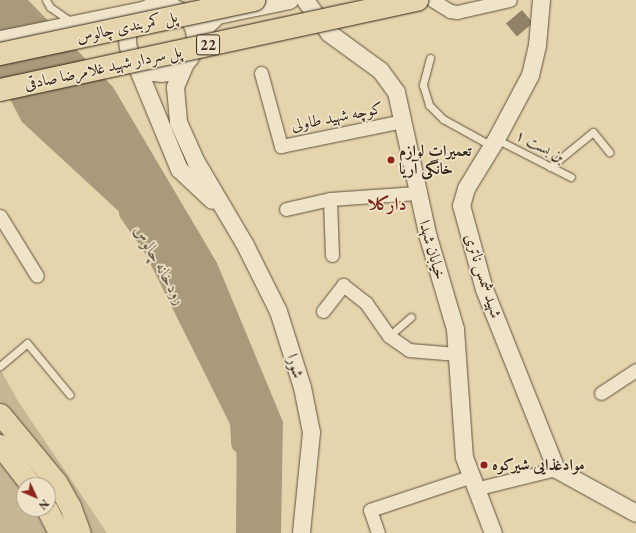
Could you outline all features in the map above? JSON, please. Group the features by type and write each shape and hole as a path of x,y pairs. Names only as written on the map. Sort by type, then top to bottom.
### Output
{"highway":[{"name":"پل کمربندی چالوس","path":"0,54 254,0"},
{"name":"پل سردار شهید غلامرضا صادقی","path":"0,90 417,0"}],"main road":[{"path":"0,414 56,483 70,506 80,533"},
{"path":"0,445 25,477"},
{"path":"51,517 59,533"}],"street":[{"path":"0,39 38,30 143,10 157,5 171,6 191,0"},
{"path":"207,0 208,8 217,15"},
{"path":"195,38 217,15 289,0"},
{"name":"خیابان شهدا","path":"306,0 329,33 380,70 396,92 417,193 455,329 464,457 472,483 494,533"},
{"path":"432,0 450,11 457,12 510,0"},
{"name":"شهید شمس ناتری","path":"541,0 537,45 530,75 494,143 466,188 461,205 484,289 556,469"},
{"path":"143,10 133,20 128,33 128,47 134,60 145,69 159,73 173,71 185,63 193,51 195,38 192,24 183,13 171,6"},
{"name":"شورا","path":"134,60 180,169 225,213"},
{"name":"شورا","path":"185,63 175,87 178,122 225,213 245,245 278,311 302,387 311,432 301,533"},
{"name":"کوچه شهید طاولی","path":"261,72 281,146 403,121"},
{"path":"286,209 330,199 417,193"},
{"path":"330,199 332,255"},
{"path":"0,216 37,276"},
{"path":"323,311 343,285 366,303 389,336 409,350 457,354"},
{"path":"601,393 636,370"},
{"path":"378,533 370,510 472,483 556,469 636,513"}],"lane":[{"path":"46,0 50,8 73,23"},
{"name":"بن بست ۱","path":"430,58 423,85 429,105 443,118 494,143 571,177"},
{"path":"550,167 593,132 609,152"},
{"path":"389,336 411,317"},
{"path":"0,366 27,343 70,395"}],"shaded area":[{"path":"0,0 28,0 113,87 217,263 283,422 281,533 236,533 237,399 165,254 22,122 0,80"},
{"path":"0,369 18,401 107,533 0,533"}],"building":[{"path":"522,10 533,23 517,37 506,23"}],"waterway":[{"name":"رودخانه چالوس","path":"129,212 154,248 240,421 241,443"}],"place":[{"name":"تعمیرات لوازم خانگی آریا","path":"391,160"},
{"name":"موادغذایی شیرکوه","path":"484,465"}],"district":[{"name":"دارکلا","path":"387,204"}]}
